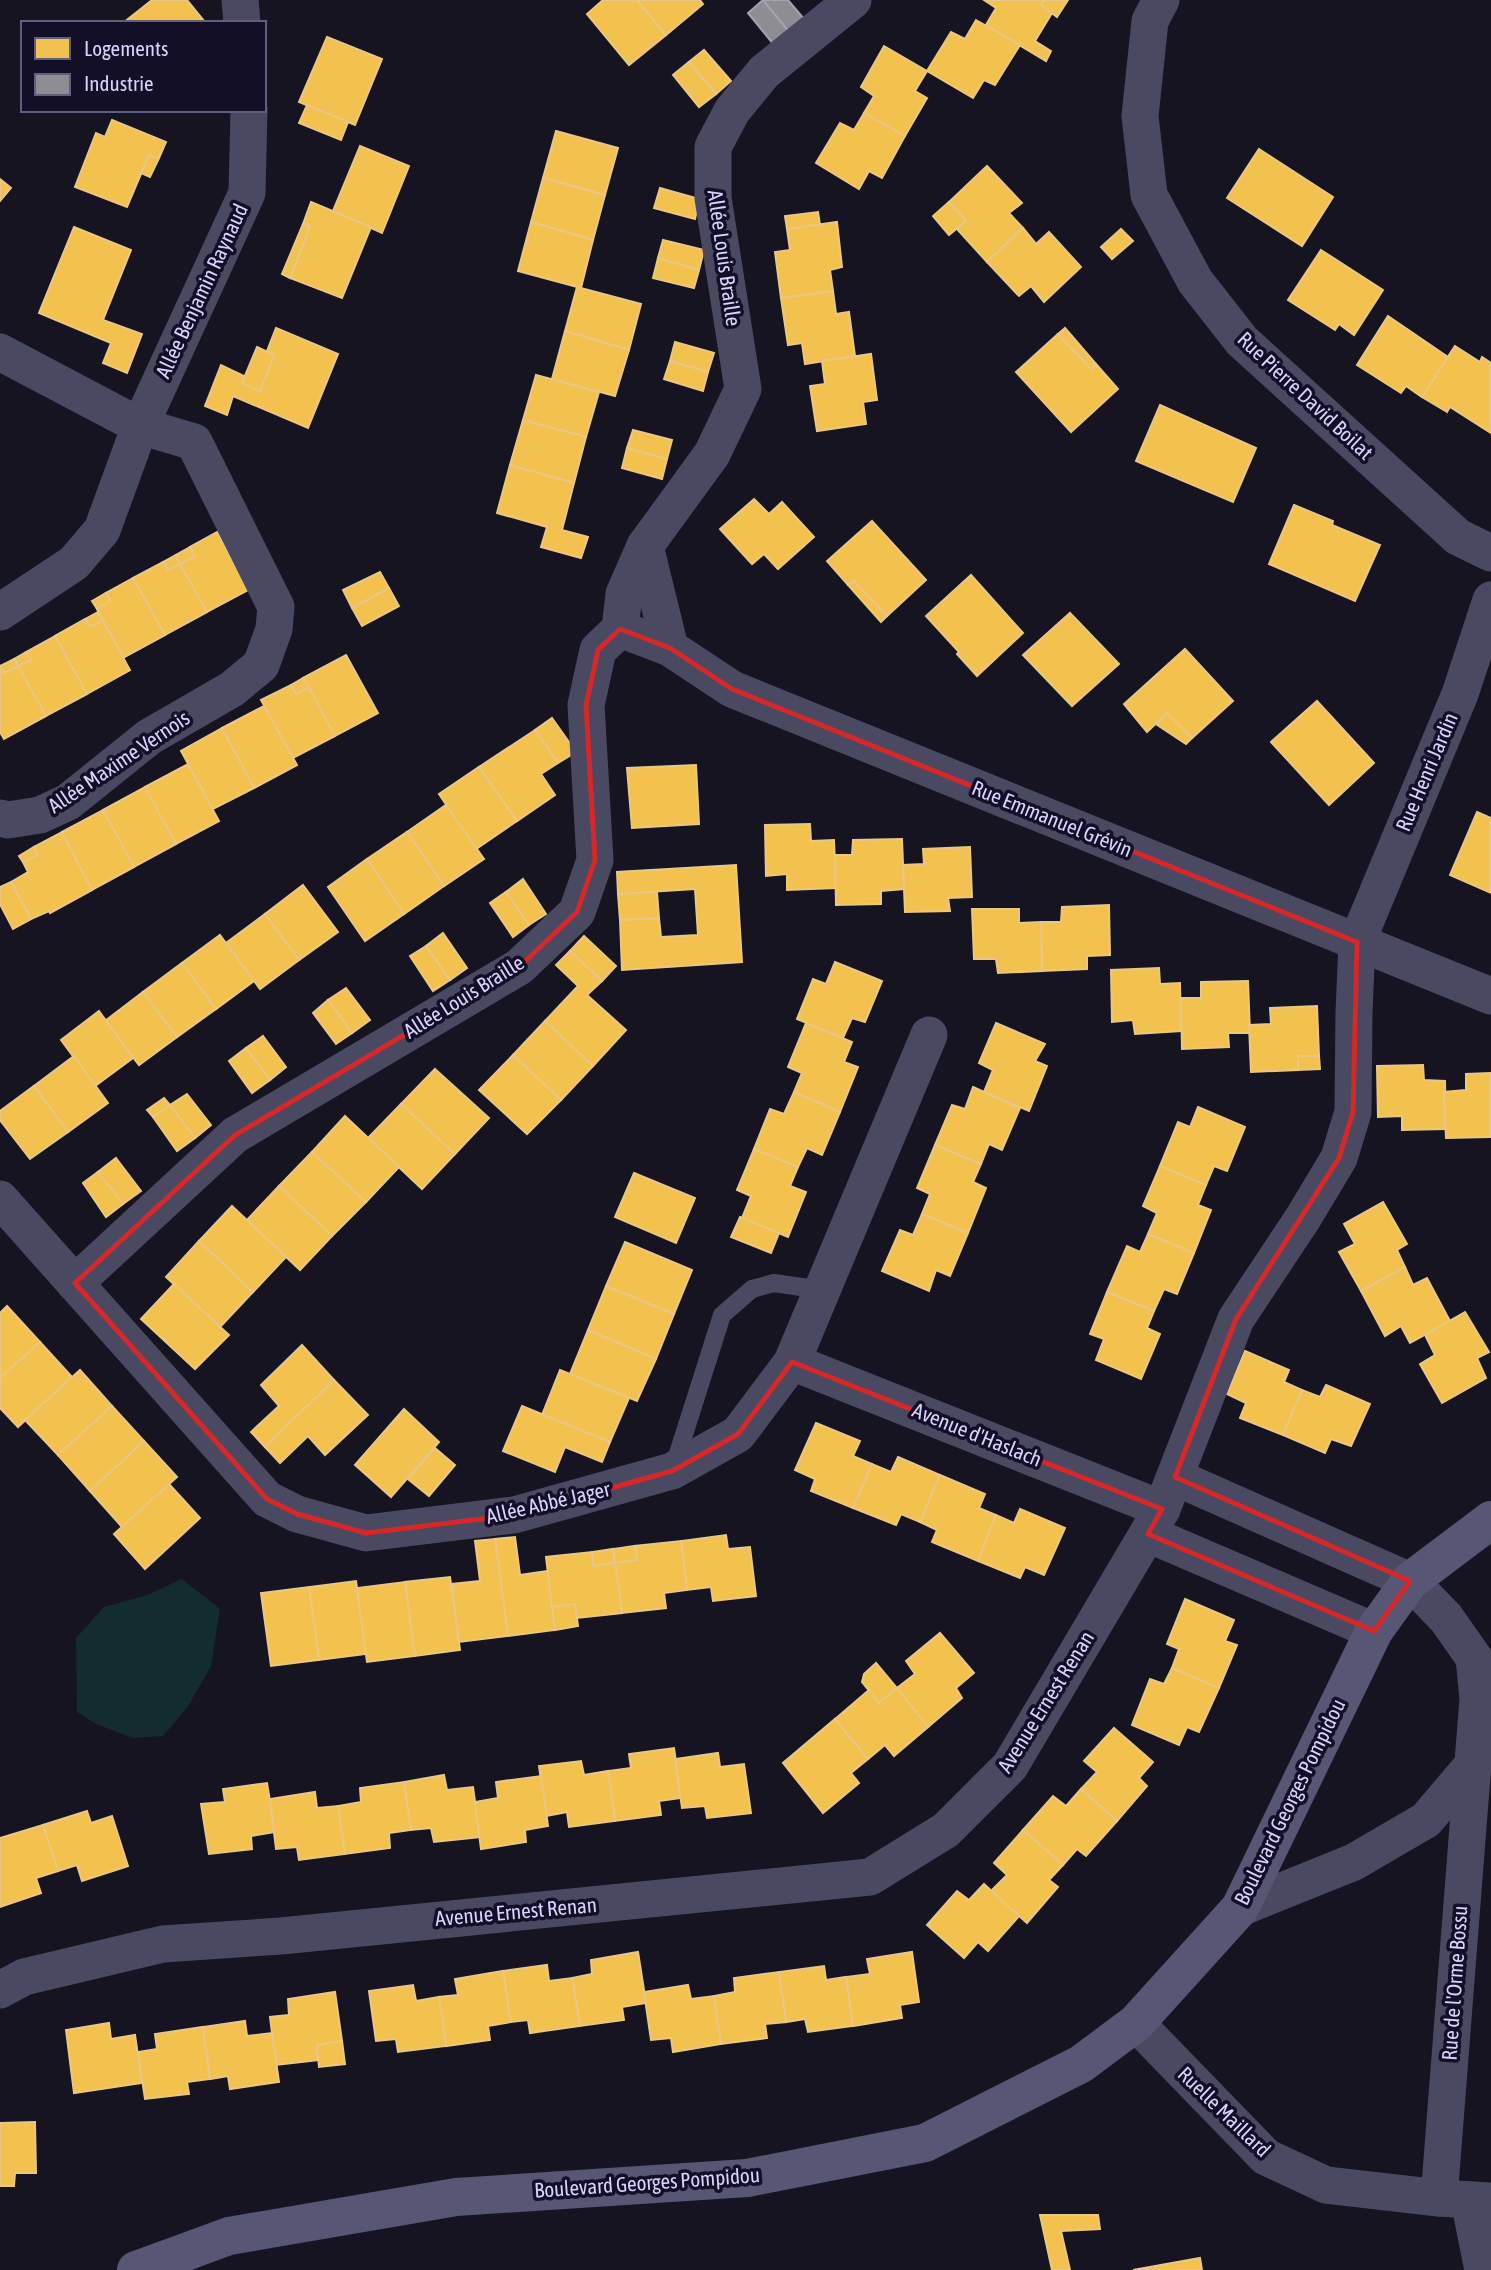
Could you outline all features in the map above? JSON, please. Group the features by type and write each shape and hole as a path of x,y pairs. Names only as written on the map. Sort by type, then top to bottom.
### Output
{"main road":[{"name":"Boulevard Georges Pompidou","path":"136,2270 229,2236 456,2197 747,2178 925,2143 1081,2064 1136,2023 1240,1908 1374,1631 1410,1581 1491,1520"}],"street":[{"path":"240,0 242,21"},
{"name":"Allée Louis Braille","path":"75,1283 235,1135 519,967 577,912 596,860 586,705 624,594 645,546 712,454 743,389 713,198 713,147 732,111 764,72 853,0"},
{"name":"Rue Pierre David Boilat","path":"1161,0 1150,21 1140,116 1149,195 1195,281 1242,341 1458,537 1491,553"},
{"name":"Allée Benjamin Raynaud","path":"0,612 74,563 102,530 140,426 247,193 249,112"},
{"name":"Allée Maxime Vernois","path":"0,352 140,426 194,442 276,607 274,629 261,665 232,689 149,737 68,803 40,815 8,820 0,818"},
{"path":"645,546 670,648"},
{"name":"Rue Henri Jardin","path":"1357,942 1460,694 1491,600"},
{"name":"Rue Emmanuel Grévin","path":"609,640 670,648 732,689 1491,996"},
{"name":"Avenue Ernest Renan","path":"0,1990 24,1977 163,1944 281,1936 870,1877 946,1830 1010,1766 1162,1507 1236,1319 1339,1158 1353,1112 1357,942"},
{"name":"Allée Abbé Jager","path":"0,1199 267,1499 298,1514 366,1533 514,1516 672,1471 738,1434 792,1362 929,1035"},
{"name":"Avenue d'Haslach","path":"792,1362 1162,1507 1410,1581"},
{"name":"Avenue d'Haslach","path":"1162,1507 1374,1631"},
{"name":"Rue de l'Orme Bossu","path":"1410,1581 1446,1618 1474,1658 1478,1699 1471,1767 1466,2200 1483,2270"},
{"path":"1240,1908 1353,1862 1426,1820 1471,1767"},
{"name":"Ruelle Maillard","path":"1136,2023 1266,2157 1326,2185 1466,2200"}],"lane":[{"path":"672,1471 722,1315 752,1289 774,1283 822,1290"}],"highlighted area":[{"path":"620,629 670,648 732,689 1357,942 1353,1112 1339,1158 1236,1319 1175,1477 1410,1581 1374,1631 1148,1534 1162,1509 792,1362 738,1434 672,1471 514,1515 366,1533 297,1514 267,1499 75,1283 235,1135 519,967 577,912 595,860 586,705 598,650"}],"green space":[{"path":"182,1579 220,1609 211,1666 189,1705 163,1736 133,1738 96,1724 77,1712 76,1638 104,1607 147,1595"}],"building: Logements":[{"path":"152,0 187,0 204,21 126,21"},
{"path":"603,0 637,0 666,35 629,65 587,14"},
{"path":"637,0 700,0 703,4 666,35"},
{"path":"984,0 1044,0 1041,5 1052,13 1035,41 1051,51 1046,61 986,25 996,8"},
{"path":"1044,0 1068,0 1057,17 1041,5"},
{"path":"976,20 1020,45 995,85 984,80 973,98 927,71 951,32 965,39"},
{"path":"327,37 382,59 355,125 299,102"},
{"path":"884,46 927,71 915,91 927,98 905,136 864,113 874,96 861,87"},
{"path":"704,50 731,81 716,94 689,62"},
{"path":"689,62 716,94 699,107 673,75"},
{"path":"307,105 348,122 341,140 299,123"},
{"path":"864,113 905,136 882,178 869,171 859,189 816,163 840,123 854,130"},
{"path":"112,120 166,142 159,158 149,155 127,207 75,187 96,133 105,137"},
{"path":"556,131 618,148 605,195 543,178"},
{"path":"360,146 409,166 382,233 333,211"},
{"path":"1259,149 1333,197 1302,246 1227,198"},
{"path":"149,155 159,158 150,177 141,173"},
{"path":"987,166 1022,203 1009,213 1023,228 987,262 957,229 966,221 949,202"},
{"path":"543,178 605,195 593,240 531,222"},
{"path":"0,179 11,188 0,201"},
{"path":"660,188 699,199 695,219 654,208"},
{"path":"311,202 371,227 342,298 290,278 310,226 303,224"},
{"path":"949,202 966,221 949,235 933,216"},
{"path":"818,212 820,225 787,229 785,216"},
{"path":"531,222 593,240 581,288 518,271"},
{"path":"837,222 842,267 830,270 833,291 781,298 775,252 790,250 787,229"},
{"path":"303,224 310,226 290,278 282,274"},
{"path":"74,227 131,250 103,320 142,334 127,373 103,363 111,343 39,313"},
{"path":"1023,228 1036,244 1049,232 1081,267 1044,302 1031,286 1019,296 987,262"},
{"path":"1121,229 1133,241 1112,259 1101,247"},
{"path":"663,240 704,250 699,270 658,258"},
{"path":"1321,250 1383,290 1354,335 1339,324 1335,330 1288,300"},
{"path":"658,258 699,270 694,288 653,278"},
{"path":"577,287 641,304 629,350 565,331"},
{"path":"833,291 836,314 849,312 855,356 805,364 802,343 788,345 781,298"},
{"path":"1388,316 1448,357 1422,397 1406,386 1401,393 1357,365"},
{"path":"276,328 338,354 308,428 233,396 227,415 205,406 221,365 244,376 242,383 260,391 274,355 267,351"},
{"path":"1065,328 1096,364 1091,369 1058,334"},
{"path":"565,331 629,350 615,396 552,379"},
{"path":"1058,334 1091,369 1096,364 1118,389 1071,432 1016,372"},
{"path":"675,342 714,353 708,372 670,361"},
{"path":"1455,346 1480,362 1482,357 1491,363 1491,433 1450,407 1447,412 1422,397"},
{"path":"257,347 274,355 260,391 242,383"},
{"path":"871,354 877,400 863,402 866,424 817,431 810,386 825,384 822,361"},
{"path":"670,361 708,372 703,391 664,379"},
{"path":"536,375 599,392 586,437 523,420"},
{"path":"1160,405 1256,448 1233,502 1136,461"},
{"path":"523,420 586,437 574,483 510,465"},
{"path":"633,430 672,440 667,459 627,448"},
{"path":"627,448 667,459 662,479 622,468"},
{"path":"510,465 574,483 562,530 588,537 581,558 541,547 547,527 497,513"},
{"path":"754,499 769,514 782,502 814,537 778,569 764,554 752,564 720,529"},
{"path":"1294,505 1333,521 1332,525 1380,545 1355,601 1269,564"},
{"path":"872,521 926,580 887,616 854,581 848,585 827,561"},
{"path":"217,532 248,590 207,612 180,564 195,556 190,547"},
{"path":"190,547 195,556 180,564 176,555"},
{"path":"176,555 180,564 168,570 163,562"},
{"path":"163,562 168,570 180,564 207,612 165,635 133,578"},
{"path":"380,572 389,588 352,608 343,590"},
{"path":"971,575 1023,633 977,676 926,616"},
{"path":"133,578 165,635 123,658 97,609 110,601 106,593"},
{"path":"854,581 887,616 881,622 848,585"},
{"path":"389,588 399,606 362,626 352,608"},
{"path":"106,593 110,601 97,609 92,601"},
{"path":"98,612 103,621 90,627 85,619"},
{"path":"1070,613 1119,664 1072,706 1023,655"},
{"path":"85,619 90,627 103,621 130,670 87,694 55,636"},
{"path":"55,636 87,694 46,716 18,666 31,660 26,652"},
{"path":"1185,649 1233,701 1192,738 1167,713 1147,732 1124,704"},
{"path":"26,652 31,660 18,666 14,659"},
{"path":"346,655 378,713 335,736 303,678"},
{"path":"14,659 18,666 4,673 0,666"},
{"path":"0,666 4,673 18,666 46,716 4,739 0,732"},
{"path":"303,678 309,687 296,694 291,685"},
{"path":"291,685 296,694 309,687 335,736 293,758 261,700"},
{"path":"1317,701 1374,763 1329,805 1271,742"},
{"path":"264,706 297,765 254,788 222,728"},
{"path":"1167,713 1192,738 1186,744 1156,724"},
{"path":"552,718 576,752 558,763 535,730"},
{"path":"222,728 254,788 213,809 181,751"},
{"path":"535,730 558,763 541,774 555,795 517,821 479,767"},
{"path":"188,764 219,821 176,844 145,787"},
{"path":"696,765 699,824 632,828 627,768"},
{"path":"479,767 517,821 476,849 439,794"},
{"path":"145,787 176,844 134,867 103,810"},
{"path":"446,805 484,859 444,886 407,832"},
{"path":"103,810 134,867 92,890 62,832"},
{"path":"1477,812 1491,818 1491,893 1450,875"},
{"path":"810,824 811,841 834,840 836,888 787,890 787,874 766,876 765,825"},
{"path":"62,832 92,890 50,913 49,911 31,919 11,882 28,872 23,862 38,855 34,847"},
{"path":"407,832 444,886 404,914 367,859"},
{"path":"902,839 904,889 881,891 881,904 836,905 835,855 852,855 853,840"},
{"path":"34,847 38,855 23,862 19,856"},
{"path":"970,847 972,897 948,898 950,911 905,912 903,865 924,864 923,849"},
{"path":"367,859 404,914 365,941 328,887"},
{"path":"736,865 742,962 622,970 620,920 659,918 661,937 698,935 695,889 618,894 617,872"},
{"path":"523,879 546,914 529,925 506,892"},
{"path":"11,882 31,919 13,929 0,904 0,887"},
{"path":"303,885 338,932 299,960 265,914"},
{"path":"506,892 529,925 513,937 490,903"},
{"path":"657,892 659,918 620,920 618,894"},
{"path":"1109,905 1110,955 1087,956 1087,969 1042,971 1041,922 1061,922 1062,907"},
{"path":"972,909 1019,909 1019,923 1041,922 1042,971 998,973 996,959 974,959"},
{"path":"265,914 299,960 260,989 226,943"},
{"path":"443,933 467,968 450,980 426,946"},
{"path":"220,935 254,981 216,1009 182,963"},
{"path":"584,936 616,966 602,981 570,951"},
{"path":"426,946 450,980 433,991 410,956"},
{"path":"570,951 602,981 587,995 626,1030 593,1066 545,1021 578,986 556,965"},
{"path":"835,962 882,981 865,1022 852,1018 843,1038 797,1019 813,979 826,984"},
{"path":"182,963 216,1009 177,1037 143,992"},
{"path":"1159,968 1160,984 1180,983 1181,1031 1135,1034 1133,1020 1112,1022 1111,970"},
{"path":"1248,981 1250,1033 1228,1033 1229,1047 1182,1049 1181,998 1201,998 1201,982"},
{"path":"346,988 370,1020 352,1033 328,1000"},
{"path":"143,992 177,1037 139,1065 105,1021"},
{"path":"328,1000 352,1033 336,1044 313,1013"},
{"path":"1317,1006 1319,1056 1298,1056 1298,1070 1251,1072 1249,1025 1271,1024 1270,1008"},
{"path":"99,1011 133,1058 95,1086 61,1040"},
{"path":"545,1021 593,1066 561,1100 513,1055"},
{"path":"806,1023 852,1042 844,1062 858,1067 840,1112 794,1092 802,1073 788,1067"},
{"path":"996,1023 1045,1044 1035,1061 1047,1066 1029,1111 984,1092 993,1070 979,1063"},
{"path":"263,1036 286,1067 270,1080 246,1048"},
{"path":"246,1048 270,1080 252,1093 229,1061"},
{"path":"513,1055 561,1100 527,1134 479,1090"},
{"path":"74,1056 108,1103 68,1132 34,1086"},
{"path":"1298,1056 1319,1056 1320,1069 1298,1070"},
{"path":"1423,1065 1424,1080 1445,1081 1446,1129 1402,1130 1402,1116 1378,1117 1377,1066"},
{"path":"435,1069 489,1118 455,1154 401,1104"},
{"path":"1491,1073 1491,1137 1446,1138 1444,1092 1466,1090 1466,1074"},
{"path":"34,1086 68,1132 30,1159 0,1120 0,1111"},
{"path":"973,1087 1020,1108 1002,1150 989,1144 981,1164 935,1145 952,1105 965,1109"},
{"path":"794,1092 840,1112 822,1155 807,1148 798,1167 754,1149 770,1109 784,1114"},
{"path":"187,1094 211,1125 195,1138 170,1105"},
{"path":"164,1098 170,1105 153,1117 147,1110"},
{"path":"401,1104 455,1154 422,1189 368,1138"},
{"path":"170,1105 195,1138 177,1151 153,1117"},
{"path":"1198,1107 1245,1127 1227,1171 1214,1166 1206,1185 1160,1166 1178,1122 1190,1127"},
{"path":"345,1116 399,1167 366,1202 312,1152"},
{"path":"935,1145 981,1164 973,1182 986,1188 968,1233 922,1214 930,1194 917,1188"},
{"path":"754,1149 798,1167 790,1186 806,1192 788,1237 742,1218 751,1196 737,1190"},
{"path":"312,1152 366,1202 332,1236 279,1186"},
{"path":"116,1158 141,1191 123,1204 98,1172"},
{"path":"1160,1166 1206,1185 1198,1205 1211,1210 1194,1253 1148,1234 1157,1213 1143,1206"},
{"path":"98,1172 123,1204 106,1217 83,1183"},
{"path":"634,1173 695,1198 676,1243 615,1217"},
{"path":"279,1186 332,1236 300,1270 247,1220"},
{"path":"1383,1202 1407,1244 1397,1250 1405,1267 1361,1291 1339,1252 1355,1244 1344,1224"},
{"path":"232,1206 286,1257 253,1292 199,1241"},
{"path":"922,1214 968,1233 950,1276 936,1270 929,1291 882,1271 900,1230 913,1235"},
{"path":"740,1217 779,1233 771,1253 731,1237"},
{"path":"1148,1234 1194,1253 1177,1294 1164,1289 1154,1311 1107,1292 1127,1246 1140,1252"},
{"path":"199,1241 253,1292 220,1327 166,1277"},
{"path":"625,1242 692,1270 674,1314 606,1286"},
{"path":"1405,1267 1413,1285 1427,1278 1450,1321 1410,1343 1401,1326 1385,1336 1361,1291"},
{"path":"174,1284 229,1335 195,1369 141,1319"},
{"path":"606,1286 674,1314 656,1359 588,1330"},
{"path":"1107,1292 1154,1311 1147,1328 1160,1334 1141,1379 1096,1360 1104,1339 1090,1334"},
{"path":"7,1306 40,1342 0,1378 0,1313"},
{"path":"1465,1312 1489,1352 1477,1358 1486,1378 1442,1403 1420,1364 1435,1355 1425,1335"},
{"path":"588,1330 656,1359 637,1401 570,1374"},
{"path":"40,1342 72,1377 18,1427 0,1408 0,1378"},
{"path":"302,1345 334,1380 265,1447 251,1432 279,1406 261,1385"},
{"path":"1245,1351 1289,1370 1284,1382 1302,1390 1283,1435 1240,1418 1246,1403 1227,1394"},
{"path":"80,1370 112,1406 58,1455 25,1420"},
{"path":"560,1370 629,1398 610,1442 542,1415"},
{"path":"334,1380 368,1415 325,1455 308,1436 280,1463 265,1447"},
{"path":"1326,1385 1370,1404 1351,1446 1331,1439 1325,1453 1283,1435 1302,1390 1320,1397"},
{"path":"112,1406 144,1441 90,1491 58,1455"},
{"path":"522,1406 610,1442 602,1462 565,1447 555,1472 503,1451"},
{"path":"404,1409 439,1442 391,1497 355,1465"},
{"path":"816,1423 860,1441 853,1456 872,1464 853,1508 811,1491 815,1479 795,1470"},
{"path":"144,1441 177,1477 122,1527 90,1491"},
{"path":"435,1448 455,1465 429,1496 408,1479"},
{"path":"898,1457 940,1475 920,1522 901,1514 896,1525 853,1508 872,1464 891,1472"},
{"path":"940,1475 985,1494 979,1508 996,1515 978,1561 932,1542 937,1530 920,1522"},
{"path":"169,1484 200,1518 145,1569 114,1534"},
{"path":"1020,1509 1065,1528 1044,1575 1025,1567 1020,1578 978,1561 996,1515 1014,1523"},
{"path":"726,1535 728,1549 750,1547 756,1596 713,1601 711,1587 687,1590 681,1541"},
{"path":"515,1537 520,1575 548,1571 555,1630 508,1636 495,1539"},
{"path":"495,1539 508,1636 459,1642 452,1584 480,1581 475,1541"},
{"path":"681,1541 687,1590 664,1593 666,1608 622,1613 615,1563 637,1560 635,1546"},
{"path":"635,1546 637,1560 615,1563 613,1549"},
{"path":"613,1549 615,1563 593,1566 592,1552"},
{"path":"592,1552 593,1566 615,1563 622,1613 577,1618 575,1604 552,1607 546,1557"},
{"path":"450,1577 460,1650 415,1656 405,1582"},
{"path":"356,1581 366,1654 319,1660 309,1587"},
{"path":"405,1582 415,1656 367,1662 357,1588"},
{"path":"309,1587 319,1660 271,1666 261,1593"},
{"path":"1185,1599 1234,1620 1225,1641 1237,1645 1219,1688 1172,1668 1179,1649 1167,1644"},
{"path":"575,1604 578,1626 555,1630 552,1607"},
{"path":"940,1633 974,1673 956,1688 962,1698 928,1727 897,1688 915,1674 906,1661"},
{"path":"876,1663 897,1688 879,1703 862,1682 864,1674"},
{"path":"1172,1668 1219,1688 1199,1732 1187,1727 1179,1745 1132,1725 1150,1679 1164,1684"},
{"path":"897,1688 928,1727 894,1756 885,1745 868,1759 835,1719 869,1690 879,1703"},
{"path":"835,1719 868,1759 851,1773 859,1783 823,1813 783,1763"},
{"path":"1114,1728 1153,1762 1139,1778 1147,1786 1117,1821 1081,1789 1097,1772 1084,1761"},
{"path":"674,1748 681,1798 659,1801 661,1815 615,1821 608,1771 631,1768 629,1754"},
{"path":"718,1753 720,1767 744,1764 751,1813 707,1818 705,1806 682,1808 675,1759"},
{"path":"581,1761 584,1775 608,1771 615,1821 569,1827 567,1812 546,1816 539,1766"},
{"path":"444,1775 447,1790 473,1787 480,1837 434,1842 431,1828 411,1830 404,1782"},
{"path":"541,1776 548,1826 525,1830 526,1842 481,1849 475,1802 498,1798 496,1782"},
{"path":"404,1782 411,1830 389,1833 390,1848 345,1854 338,1806 361,1802 360,1788"},
{"path":"267,1783 275,1832 251,1836 252,1849 209,1854 201,1804 225,1802 223,1789"},
{"path":"1081,1789 1117,1821 1086,1856 1077,1849 1063,1865 1023,1830 1053,1796 1066,1806"},
{"path":"315,1792 317,1808 338,1806 345,1854 299,1860 297,1847 276,1849 270,1799"},
{"path":"87,1811 91,1823 112,1816 128,1866 82,1881 77,1865 58,1871 43,1825"},
{"path":"43,1825 58,1871 36,1878 41,1893 0,1907 0,1838"},
{"path":"1023,1830 1063,1865 1049,1880 1058,1887 1027,1923 991,1891 1007,1875 994,1863"},
{"path":"984,1884 1019,1916 988,1951 978,1942 964,1958 927,1925 957,1891 969,1900"},
{"path":"638,1952 646,2003 622,2007 624,2020 580,2026 572,1978 592,1974 591,1960"},
{"path":"912,1952 919,2002 900,2005 902,2018 853,2026 846,1977 870,1974 867,1959"},
{"path":"547,1965 549,1981 572,1978 580,2026 530,2033 528,2020 511,2022 503,1971"},
{"path":"824,1966 826,1980 846,1977 853,2026 808,2032 805,2019 786,2022 779,1972"},
{"path":"503,1971 511,2022 488,2026 490,2040 446,2046 439,1997 458,1995 455,1979"},
{"path":"779,1972 786,2022 765,2024 767,2038 721,2044 714,1996 735,1992 734,1978"},
{"path":"413,1985 416,2001 439,1997 446,2046 398,2052 396,2039 376,2041 369,1991"},
{"path":"688,1985 691,1999 714,1996 721,2044 673,2052 671,2038 651,2040 644,1992"},
{"path":"335,1992 342,2041 317,2045 318,2060 276,2065 270,2017 289,2015 288,1999"},
{"path":"245,2021 247,2036 272,2033 279,2082 230,2089 228,2076 210,2079 203,2027"},
{"path":"109,2023 111,2039 135,2035 142,2083 74,2093 66,2030"},
{"path":"203,2027 210,2079 187,2082 189,2094 145,2099 138,2052 157,2049 155,2034"},
{"path":"342,2041 345,2064 319,2067 317,2045"},
{"path":"35,2122 36,2173 15,2173 14,2186 0,2186 0,2123"},
{"path":"1040,2215 1098,2215 1100,2229 1061,2231 1070,2270 1052,2270"},
{"path":"1200,2258 1202,2270 1133,2270"}],"building: Industrie":[{"path":"763,0 788,0 805,20 789,32"},
{"path":"763,0 789,32 774,45 748,13"}]}
